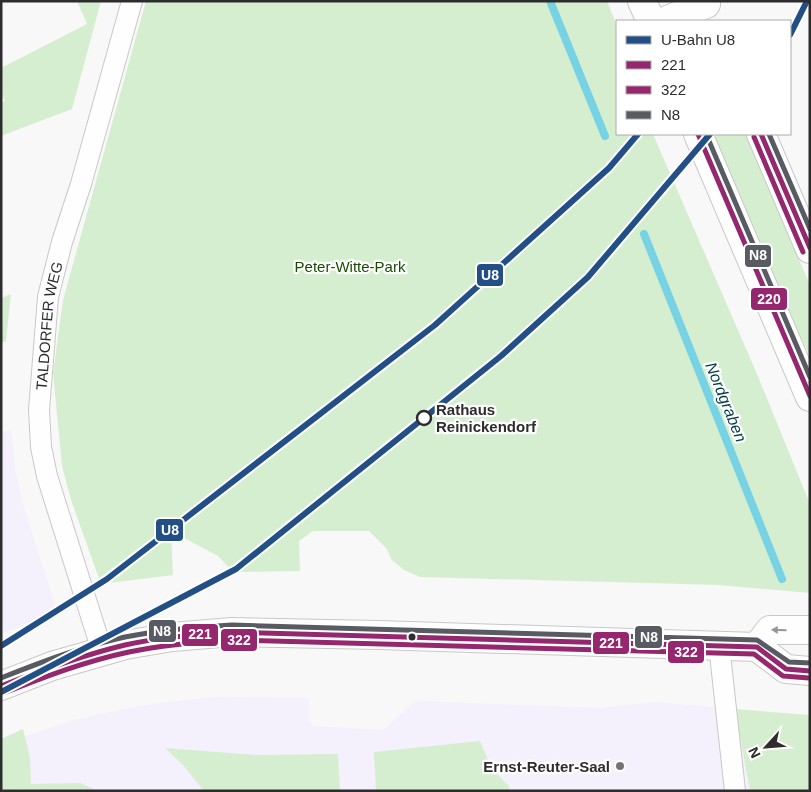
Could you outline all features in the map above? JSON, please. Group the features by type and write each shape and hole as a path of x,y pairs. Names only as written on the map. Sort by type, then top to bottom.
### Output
{"main road":[{"path":"642,1 651,20"},
{"path":"669,20 708,9"},
{"path":"698,135 810,397"},
{"path":"761,135 810,250"},
{"path":"757,647 770,630 810,630"},
{"path":"1,686 52,666 124,645 172,637 232,632 360,634 757,647 786,669 810,671"}],"street":[{"name":"TALDORFER WEG","path":"102,651 47,476 41,447 40,410 48,297 62,242 132,1"},
{"path":"719,645 734,791"}],"shaded area":[{"path":"11,430 15,467 23,505 57,611 1,634 1,433"},
{"path":"216,697 309,698 309,721 313,726 383,730 415,701 599,708 655,702 735,709 750,791 1,791 1,744 74,720 165,702"}],"green space":[{"path":"77,1 101,1 72,109 1,136 1,103 5,101 1,92 1,68 87,24"},
{"name":"Peter-Witte-Park","path":"146,1 607,1 616,24 616,135 653,135 757,374 810,504 810,593 719,585 420,577 404,570 391,559 387,549 369,531 313,531 299,541 300,571 233,572 218,556 171,531 173,575 101,584 71,500 62,466 53,373 63,300"},
{"path":"713,135 746,135 810,285 810,356 788,311"},
{"path":"11,294 6,341 1,343 1,298"},
{"path":"735,709 810,715 810,791 750,791"},
{"path":"23,729 30,758 31,784 80,783 98,791 1,789 1,739"},
{"path":"480,741 492,769 509,786 509,791 376,791 374,752"},
{"path":"165,748 256,755 338,754 340,791 204,791 183,765"}],"waterway":[{"name":"Nordgraben","path":"550,1 605,136"},
{"name":"Nordgraben","path":"644,234 782,579"}],"metro line":[{"name":"U8","path":"791,33 807,1"},
{"name":"U8","path":"1,646 107,579 435,325 609,168 637,135"},
{"name":"U8","path":"1,692 236,569 501,356 588,277 709,135"}],"transit line":[{"name":"220","path":"698,135 810,396"},
{"name":"N8","path":"706,135 810,377"},
{"name":"220","path":"761,135 810,248"},
{"name":"N8","path":"769,135 810,229"},
{"name":"322","path":"754,137 803,252"},
{"name":"N8","path":"1,678 47,660 125,637 178,629 232,625 757,640 789,662 810,663"},
{"name":"221","path":"1,686 63,663 125,645 165,638 232,632 757,647 786,669 810,671"},
{"name":"322","path":"4,693 65,670 113,656 167,646 232,640 754,654 783,676 809,678"}],"place":[{"name":"Rathaus Reinickendorf","path":"424,418"},
{"name":"Ernst-Reuter-Saal","path":"620,766"}]}
